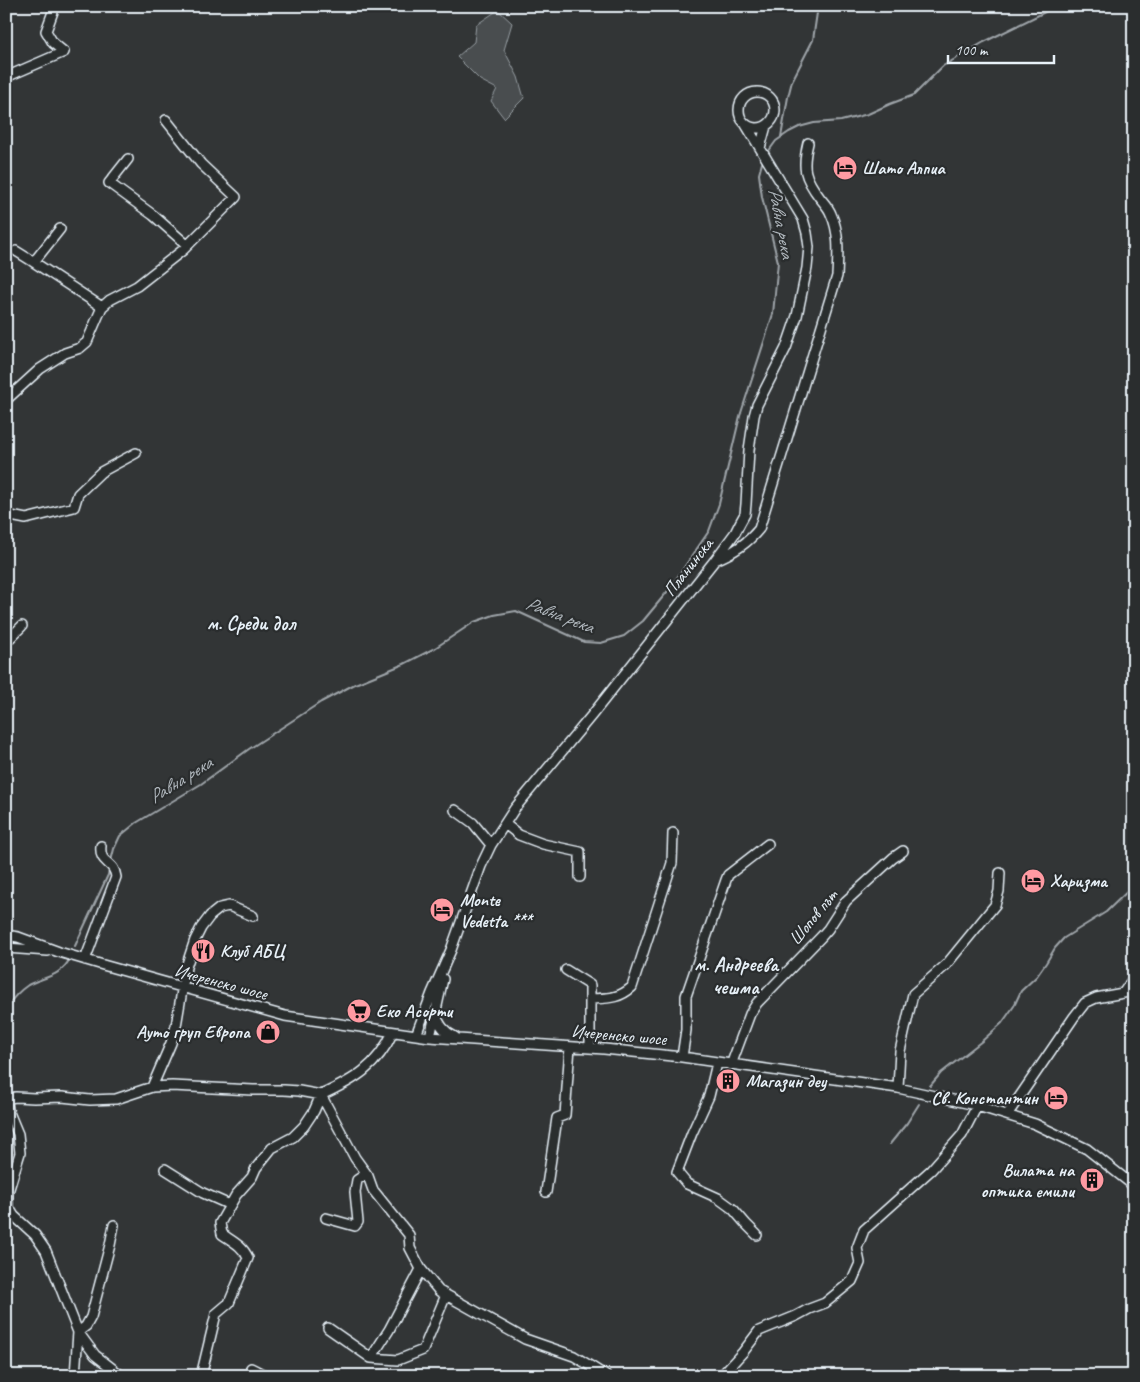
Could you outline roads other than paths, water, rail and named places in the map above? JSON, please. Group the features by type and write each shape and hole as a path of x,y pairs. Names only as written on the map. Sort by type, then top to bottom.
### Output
{"street":[{"path":"6,77 64,52 53,43 46,31 54,9 52,6"},
{"path":"760,148 766,126 773,118 774,108 770,99 765,94 748,94 740,102 739,113 742,120 746,125 756,128 766,126"},
{"path":"6,400 40,369 65,353 80,348 87,342 102,307 110,300 137,286 187,245 236,197 201,164 166,120"},
{"name":"Планинска","path":"446,964 481,866 491,845 515,808 592,715 715,560 735,533 745,514 749,450 754,416 757,405 786,348 797,316 807,268 809,247 808,233 803,220 746,125"},
{"path":"715,560 731,553 751,539 759,529 837,276 838,250 836,227 830,212 805,174 804,161 808,143"},
{"path":"128,159 109,183 153,216 187,245"},
{"path":"32,261 37,258 60,229"},
{"path":"16,251 102,307"},
{"path":"6,515 26,519 74,507 78,494 101,472 136,453"},
{"path":"6,637 10,638 22,626"},
{"path":"455,810 473,823 491,845"},
{"path":"505,824 519,835 543,844 580,852 580,877"},
{"path":"590,999 625,994 632,987 672,863 673,833"},
{"path":"682,1057 686,1030 686,996 728,875 768,844"},
{"path":"84,960 116,877 115,870 100,854 101,846"},
{"name":"Шопов път","path":"731,1065 750,1014 757,1004 828,929 846,901 903,851"},
{"path":"898,1088 900,1051 913,994 946,964 995,904 999,891 1000,873"},
{"path":"152,1087 176,1026 186,967 201,928 210,916 220,908 228,906 253,916"},
{"path":"6,935 18,937 59,952"},
{"path":"6,948 59,952"},
{"name":"Ичеренско шосе","path":"59,952 183,989 285,1016 430,1037 590,1048 682,1057 898,1088 977,1106 1035,1124 1087,1149 1134,1188"},
{"path":"430,1037 446,964"},
{"path":"416,1035 432,993 446,964"},
{"path":"566,970 590,985 590,1048"},
{"path":"1124,992 1134,976"},
{"path":"1007,1115 1074,1017 1086,1003 1096,998 1134,991"},
{"path":"435,1014 441,1027 448,1034 459,1039"},
{"path":"122,1376 95,1356 78,1332 46,1251 35,1235 14,1216 8,1206 8,1192 20,1154 18,1134 8,1110 7,1101 9,1098 62,1096 90,1100 116,1098 152,1087 172,1086 284,1090 321,1095 356,1078 386,1047 393,1032"},
{"path":"546,1192 557,1118 565,1115 570,1047"},
{"path":"717,1063 710,1096 677,1172 687,1184 718,1198 733,1209 757,1235"},
{"path":"321,1095 374,1190 409,1235 410,1248 421,1269 439,1291 525,1339 574,1356 592,1371 606,1376"},
{"path":"201,1376 216,1314 229,1303 248,1258 246,1252 239,1245 222,1234 220,1223 236,1195 252,1177 256,1168 272,1148 293,1137 304,1126 314,1111 321,1095"},
{"path":"721,1376 759,1331 826,1303 852,1280 860,1264 857,1248 864,1230 931,1170 962,1135 977,1106"},
{"path":"165,1169 203,1194 230,1205"},
{"path":"326,1218 355,1226 358,1222 355,1192 357,1180 366,1174"},
{"path":"75,1376 78,1332 86,1326 91,1317 114,1225"},
{"path":"370,1358 389,1330 421,1269"},
{"path":"328,1328 370,1358 398,1360 423,1350 446,1295"},
{"path":"251,1368 267,1376"}],"waterway":[{"path":"781,137 792,81 813,40 818,6"},
{"name":"Равна река","path":"768,152 776,141 799,127 814,123 841,121 868,114 914,95 943,66 984,42 1057,6"},
{"name":"Равна река","path":"111,861 120,836 136,823 201,784 249,749 321,702 355,684 404,664 435,648 474,622 494,615 516,611 584,642 601,643 624,636 643,621 667,592 709,531 719,504 740,416 773,314 778,262 762,197 759,174 762,163"},
{"name":"Равна река","path":"75,946 109,870"},
{"path":"930,1086 941,1073 1002,1023 1014,1006 1021,991 1037,976 1055,948 1064,938 1106,912 1134,885"},
{"name":"Равна река","path":"6,1008 25,987 62,969 70,958"},
{"path":"890,1144 919,1104"}],"place":[{"name":"Шато Алпиа","path":"845,168"},
{"name":"Харизма","path":"1033,881"},
{"name":"Monte Vedetta ***","path":"442,910"},
{"name":"Клуб АБЦ","path":"203,951"},
{"name":"Еко Асорти","path":"359,1011"},
{"name":"Ауто груп Европа","path":"268,1032"},
{"name":"Магазин деу","path":"728,1081"},
{"name":"Св. Константин","path":"1056,1098"},
{"name":"Вилата на оптика емили","path":"1092,1180"}],"district":[{"name":"м. Среди дол","path":"251,623"},
{"name":"м. Андреева чешма","path":"736,976"}]}
